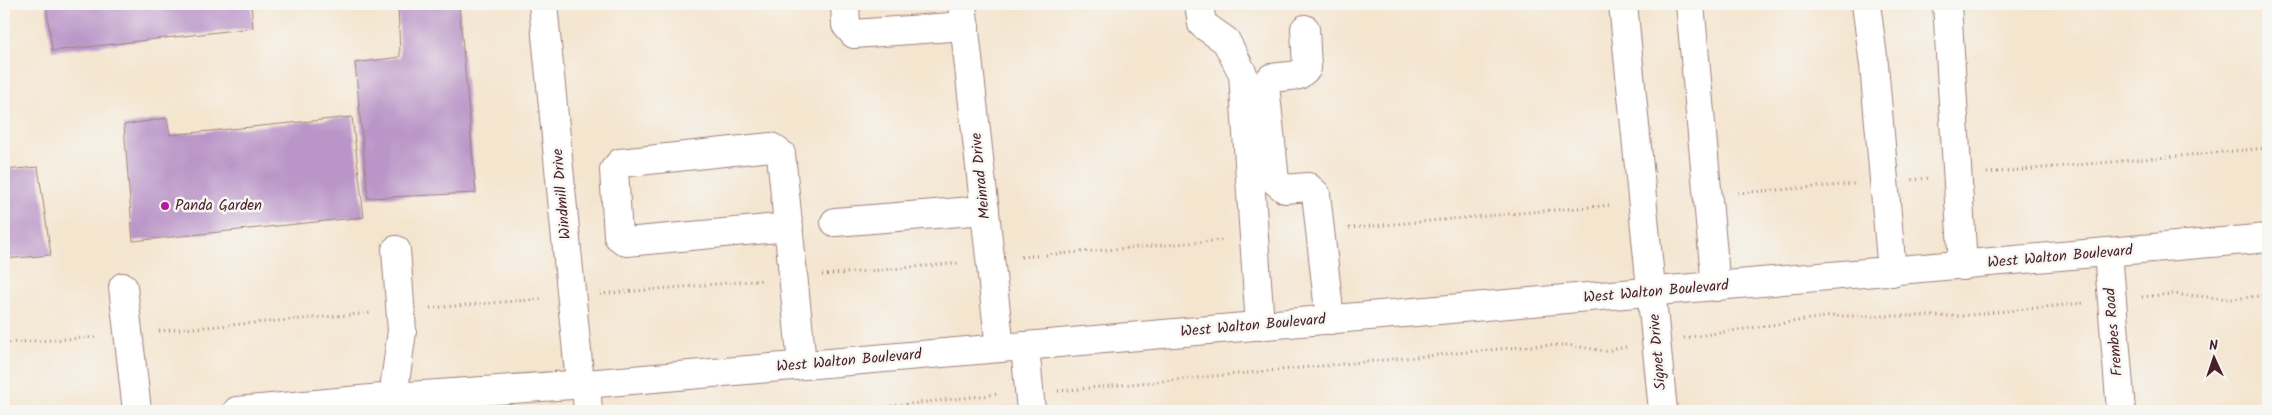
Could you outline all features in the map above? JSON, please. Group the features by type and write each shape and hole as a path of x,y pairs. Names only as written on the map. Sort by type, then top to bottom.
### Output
{"main road":[{"name":"Windmill Drive","path":"543,4 583,383 588,411"},
{"path":"844,4 846,25 854,34 963,15"},
{"path":"1199,4 1202,24 1226,41 1243,74 1260,326"},
{"name":"Signet Drive","path":"1623,4 1653,292 1663,411"},
{"path":"1690,4 1716,287"},
{"path":"1866,4 1892,272"},
{"path":"1947,4 1964,266"},
{"name":"Meinrad Drive","path":"963,15 990,260 1012,347 1030,402"},
{"path":"1305,29 1307,68 1299,75 1271,78 1266,85 1275,181 1285,189 1308,187 1316,194 1330,320"},
{"path":"789,227 626,242 618,236 614,170 620,163 771,147 781,154 789,227 802,364"},
{"path":"835,222 985,210"},
{"name":"West Walton Boulevard","path":"237,411 393,404 583,383 1964,266 2268,238"},
{"path":"393,404 402,331 396,250"},
{"name":"Frembes Road","path":"2108,252 2121,411"},
{"path":"123,287 137,411"}],"path":[{"path":"1708,196 2268,148"},
{"path":"1320,231 1643,202"},
{"path":"794,278 1254,237"},
{"path":"846,411 1030,402 1078,390 1531,346 1567,345 1606,350 1831,316 1960,316 2171,294 2232,299 2268,295"}],"building":[{"path":"46,4 251,4 253,28 52,51"},
{"path":"398,4 459,4 476,193 368,198 355,63 400,57"},
{"path":"352,117 364,217 133,241 124,125 167,118 170,135"},
{"path":"38,167 51,255 4,259 4,170"}],"place":[{"name":"Panda Garden","path":"165,206"}]}
